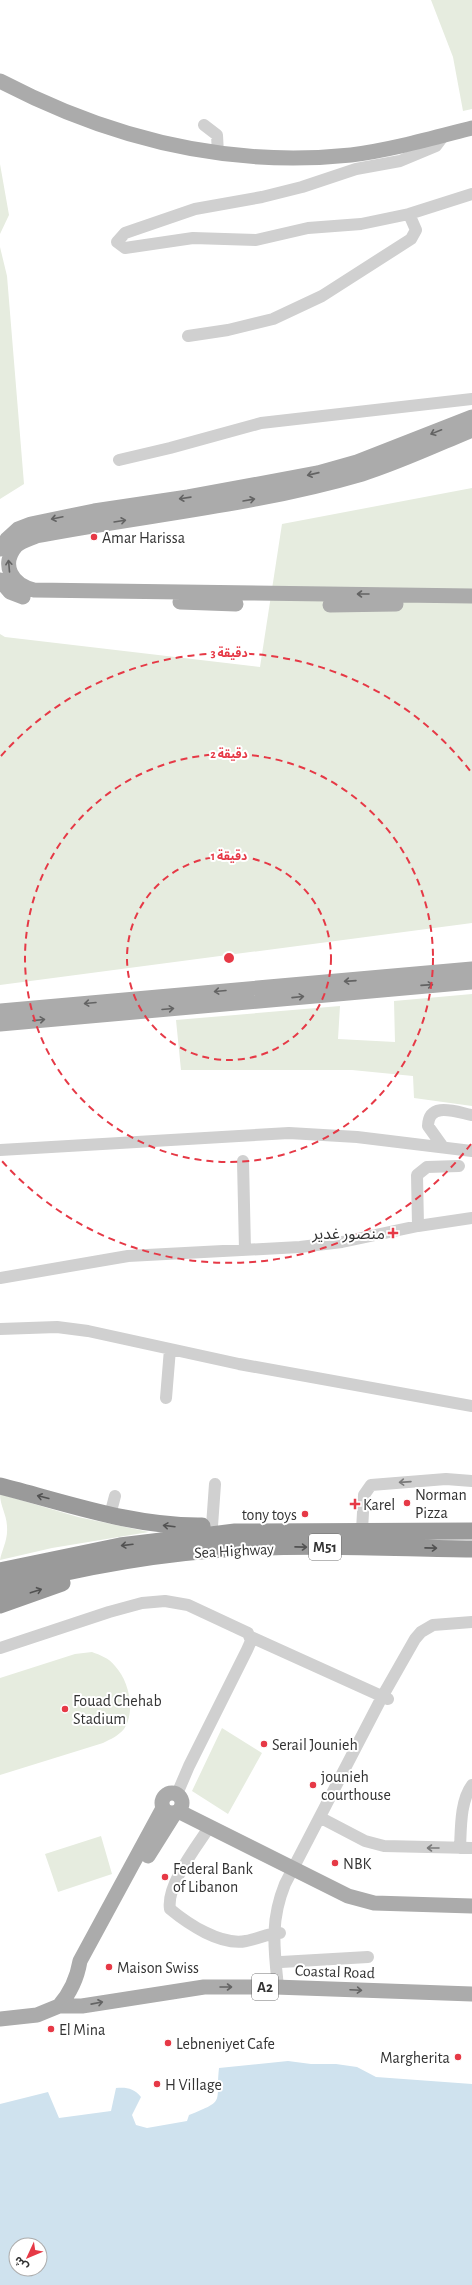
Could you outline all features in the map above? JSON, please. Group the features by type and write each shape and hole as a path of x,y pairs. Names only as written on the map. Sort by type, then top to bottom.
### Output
{"highway":[{"path":"0,1486 110,1515 174,1526 224,1527 235,1532"},
{"name":"Sea Highway","path":"0,1571 120,1546 235,1532 362,1530 472,1531"},
{"name":"Sea Highway","path":"0,1588 111,1562 178,1553 290,1546 472,1549"},
{"path":"0,1605 25,1595 94,1574 111,1562"}],"main road":[{"path":"0,81 77,115 128,133 164,144 218,154 260,158 314,158 352,155 472,128"},
{"path":"0,549 7,539 18,529 30,524 94,511 188,498 318,473 357,462 472,417"},
{"path":"472,430 363,473 313,486 252,500 36,536 16,546 8,560 10,573 14,581 24,588 34,590 472,596"},
{"path":"0,580 10,592 29,598 210,604 472,605"},
{"path":"0,1011 472,969"},
{"path":"0,1024 472,982"},
{"path":"174,1803 210,1826 298,1868 362,1895 472,1896"},
{"path":"174,1803 348,1896 374,1903 472,1906"},
{"path":"56,2007 69,1993 77,1978 87,1966 154,1846 174,1803"},
{"name":"Coastal Road","path":"56,2007 82,2006 204,1987 280,1987 472,1994"},
{"name":"A2","path":"0,2011 38,2007 56,2007"},
{"name":"A2","path":"0,2019 37,2016 56,2007"}],"street":[{"path":"204,125 217,135 218,154"},
{"path":"445,134 436,146 418,155 356,169 302,187 195,209 125,233 117,242 125,248 193,238 256,240 308,228 361,224 409,214 472,194"},
{"path":"188,336 228,330 273,319 322,296 411,239 416,230 409,214"},
{"path":"119,460 170,448 261,423 472,399"},
{"path":"443,1147 428,1126 428,1119 432,1114 444,1109 472,1115"},
{"path":"0,1150 289,1132 356,1137 472,1151"},
{"path":"243,1162 245,1250"},
{"path":"418,1226 417,1175 427,1167 459,1166"},
{"path":"0,1278 128,1256 300,1247 342,1242 418,1226 472,1218"},
{"path":"0,1329 57,1327 126,1338 239,1364 472,1406"},
{"path":"166,1398 170,1349"},
{"path":"362,1530 364,1495 371,1485 446,1479 472,1481"},
{"path":"212,1526 214,1484"},
{"path":"110,1515 115,1496"},
{"path":"0,1648 109,1612 142,1604 165,1601 188,1606 245,1631 251,1638 385,1698"},
{"path":"280,1987 277,1933 274,1918 278,1902 324,1819 385,1698 428,1630 440,1623 472,1622"},
{"path":"428,1630 472,1629"},
{"path":"174,1803 189,1766 218,1710 251,1638"},
{"path":"460,1848 464,1808 467,1793 472,1785"},
{"path":"324,1819 365,1840 384,1846 472,1848"},
{"path":"210,1826 179,1876 169,1902 170,1909 182,1919 206,1931 234,1942 245,1942 277,1933"},
{"path":"279,1957 368,1957"}],"shaded area":[{"path":"431,0 472,0 472,109 463,111 453,57"},
{"path":"0,164 9,215 0,234"},
{"path":"0,247 7,276 24,484 0,499"},
{"path":"472,488 472,923 0,985 0,634 5,637 260,667 282,524"},
{"path":"472,994 472,1106 414,1098 413,1076 352,1070 181,1070 176,1020 340,1006 338,1039 395,1042 394,1001"},
{"path":"0,1494 78,1517 149,1532 52,1548 0,1560 6,1540 7,1523"},
{"name":"Fouad Chehab Stadium","path":"92,1652 113,1663 124,1680 129,1696 130,1714 124,1729 103,1743 0,1775 0,1678 75,1654"},
{"path":"222,1728 262,1753 228,1814 192,1791"},
{"path":"101,1836 112,1874 58,1892 45,1854"}],"water":[{"path":"288,2061 357,2067 376,2077 472,2084 472,2285 0,2285 0,2104 48,2092 59,2118 111,2111 116,2088 126,2088 133,2090 141,2097 132,2115 136,2125 147,2128 187,2121 189,2115 214,2103 218,2094 219,2068"}],"place":[{"name":"Amar Harissa","path":"94,537"},
{"name":"منصور غدير","path":"393,1233"},
{"name":"Norman Pizza","path":"407,1503"},
{"name":"Karel","path":"355,1504"},
{"name":"tony toys","path":"305,1514"},
{"name":"Fouad Chehab Stadium","path":"65,1709"},
{"name":"Serail Jounieh","path":"264,1744"},
{"name":"jounieh courthouse","path":"313,1785"},
{"name":"NBK","path":"335,1863"},
{"name":"Federal Bank of Libanon","path":"165,1877"},
{"name":"Maison Swiss","path":"109,1967"},
{"name":"El Mina","path":"51,2029"},
{"name":"Lebneniyet Cafe","path":"168,2043"},
{"name":"Margherita","path":"458,2057"},
{"name":"H Village","path":"157,2084"}]}
